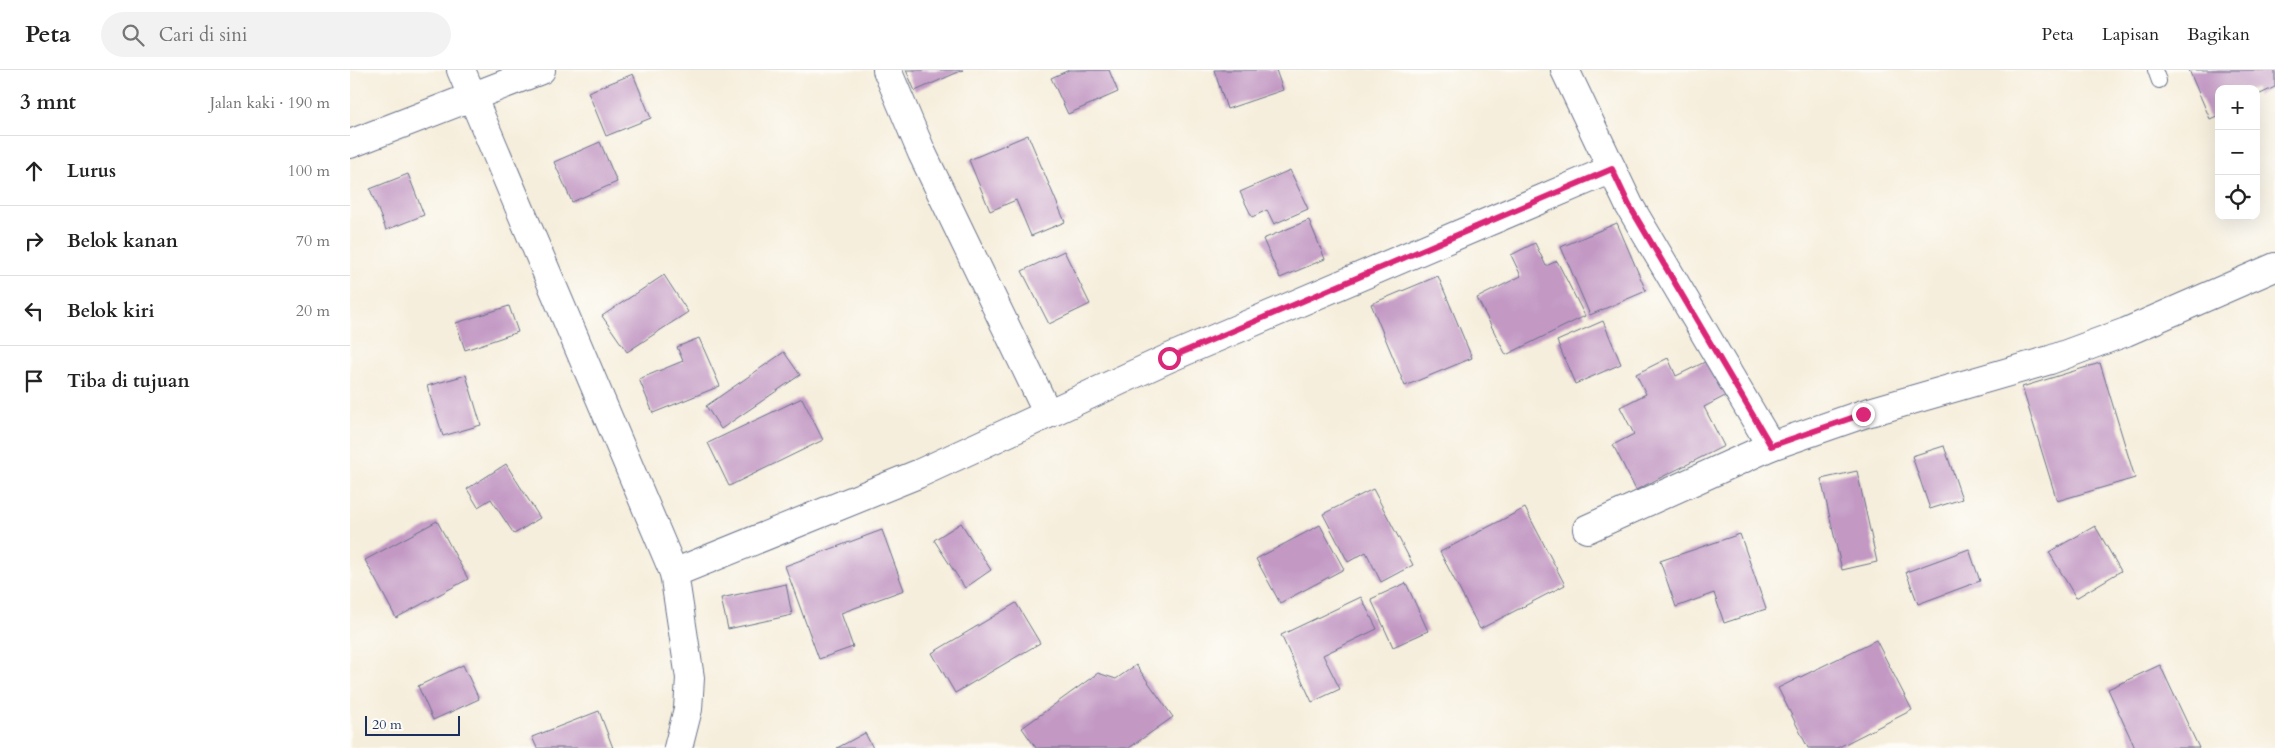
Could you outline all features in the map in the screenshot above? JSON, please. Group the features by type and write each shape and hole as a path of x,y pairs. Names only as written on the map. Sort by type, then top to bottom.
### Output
{"street":[{"path":"461,70 674,573 690,678 688,709 678,748"},
{"path":"350,144 541,70"},
{"path":"887,70 922,153 1048,414"},
{"path":"1565,70 1629,205 1771,446"},
{"path":"674,573 918,474 1294,304 1612,169"},
{"path":"1587,529 1771,446 1863,414 2050,360 2126,332 2275,268"}],"building":[{"path":"906,70 963,70 915,91"},
{"path":"1069,70 1109,70 1118,92 1068,114 1051,78"},
{"path":"1214,70 1276,70 1283,90 1227,109"},
{"path":"2189,70 2275,70 2275,87 2260,94 2260,85 2215,85 2215,117 2210,119"},
{"path":"633,74 651,118 606,136 588,92"},
{"path":"1028,135 1065,222 1031,236 1016,200 990,211 969,160"},
{"path":"600,142 617,182 572,202 554,162"},
{"path":"1290,170 1308,209 1274,224 1267,210 1252,217 1240,192"},
{"path":"408,174 424,215 386,230 370,189"},
{"path":"1309,220 1325,259 1280,278 1263,239"},
{"path":"1617,223 1646,291 1590,315 1561,247"},
{"path":"1535,243 1546,266 1557,261 1585,316 1506,355 1477,298 1521,276 1511,255"},
{"path":"1064,251 1090,304 1049,324 1022,271"},
{"path":"664,275 688,312 627,352 602,316"},
{"path":"1438,276 1472,358 1405,386 1371,304"},
{"path":"509,306 518,332 465,350 456,323"},
{"path":"1603,321 1621,364 1575,384 1557,341"},
{"path":"699,338 720,386 653,413 639,379 683,361 677,347"},
{"path":"784,352 800,375 721,429 706,406"},
{"path":"1668,358 1676,376 1709,360 1727,395 1704,407 1724,446 1636,490 1613,445 1634,434 1620,407 1646,394 1636,374"},
{"path":"2100,363 2135,478 2057,501 2022,387"},
{"path":"466,375 481,425 443,436 427,386"},
{"path":"802,398 823,440 729,486 708,443"},
{"path":"1944,446 1962,499 1930,509 1912,456"},
{"path":"506,464 540,518 514,534 491,499 478,507 467,489"},
{"path":"1857,471 1877,562 1842,570 1821,479"},
{"path":"1373,489 1413,565 1381,582 1366,552 1348,562 1323,514"},
{"path":"1525,508 1565,585 1480,629 1440,552"},
{"path":"437,521 468,579 396,618 365,560"},
{"path":"961,523 991,570 965,588 934,540"},
{"path":"1320,525 1344,569 1280,603 1256,559"},
{"path":"2095,526 2121,571 2076,598 2049,552"},
{"path":"882,530 904,590 841,613 853,647 819,659 785,566"},
{"path":"1740,534 1766,609 1724,623 1714,593 1676,607 1660,561"},
{"path":"1969,549 1980,581 1918,604 1906,572"},
{"path":"1406,583 1428,631 1393,647 1371,599"},
{"path":"786,584 792,615 728,629 721,598"},
{"path":"1361,597 1377,629 1323,655 1340,689 1312,702 1281,635"},
{"path":"1016,603 1040,643 955,693 932,653"},
{"path":"1876,640 1912,710 1837,748 1808,748 1778,688"},
{"path":"463,665 479,699 433,720 418,686"},
{"path":"1136,665 1173,717 1129,748 1036,748 1022,728 1098,673 1116,679"},
{"path":"2160,665 2199,748 2135,748 2108,689"},
{"path":"599,711 613,748 537,748 532,737"},
{"path":"865,733 873,748 837,748"}],"route":[{"path":"1169,358 1612,169 1629,205 1771,446 1863,414"}]}
